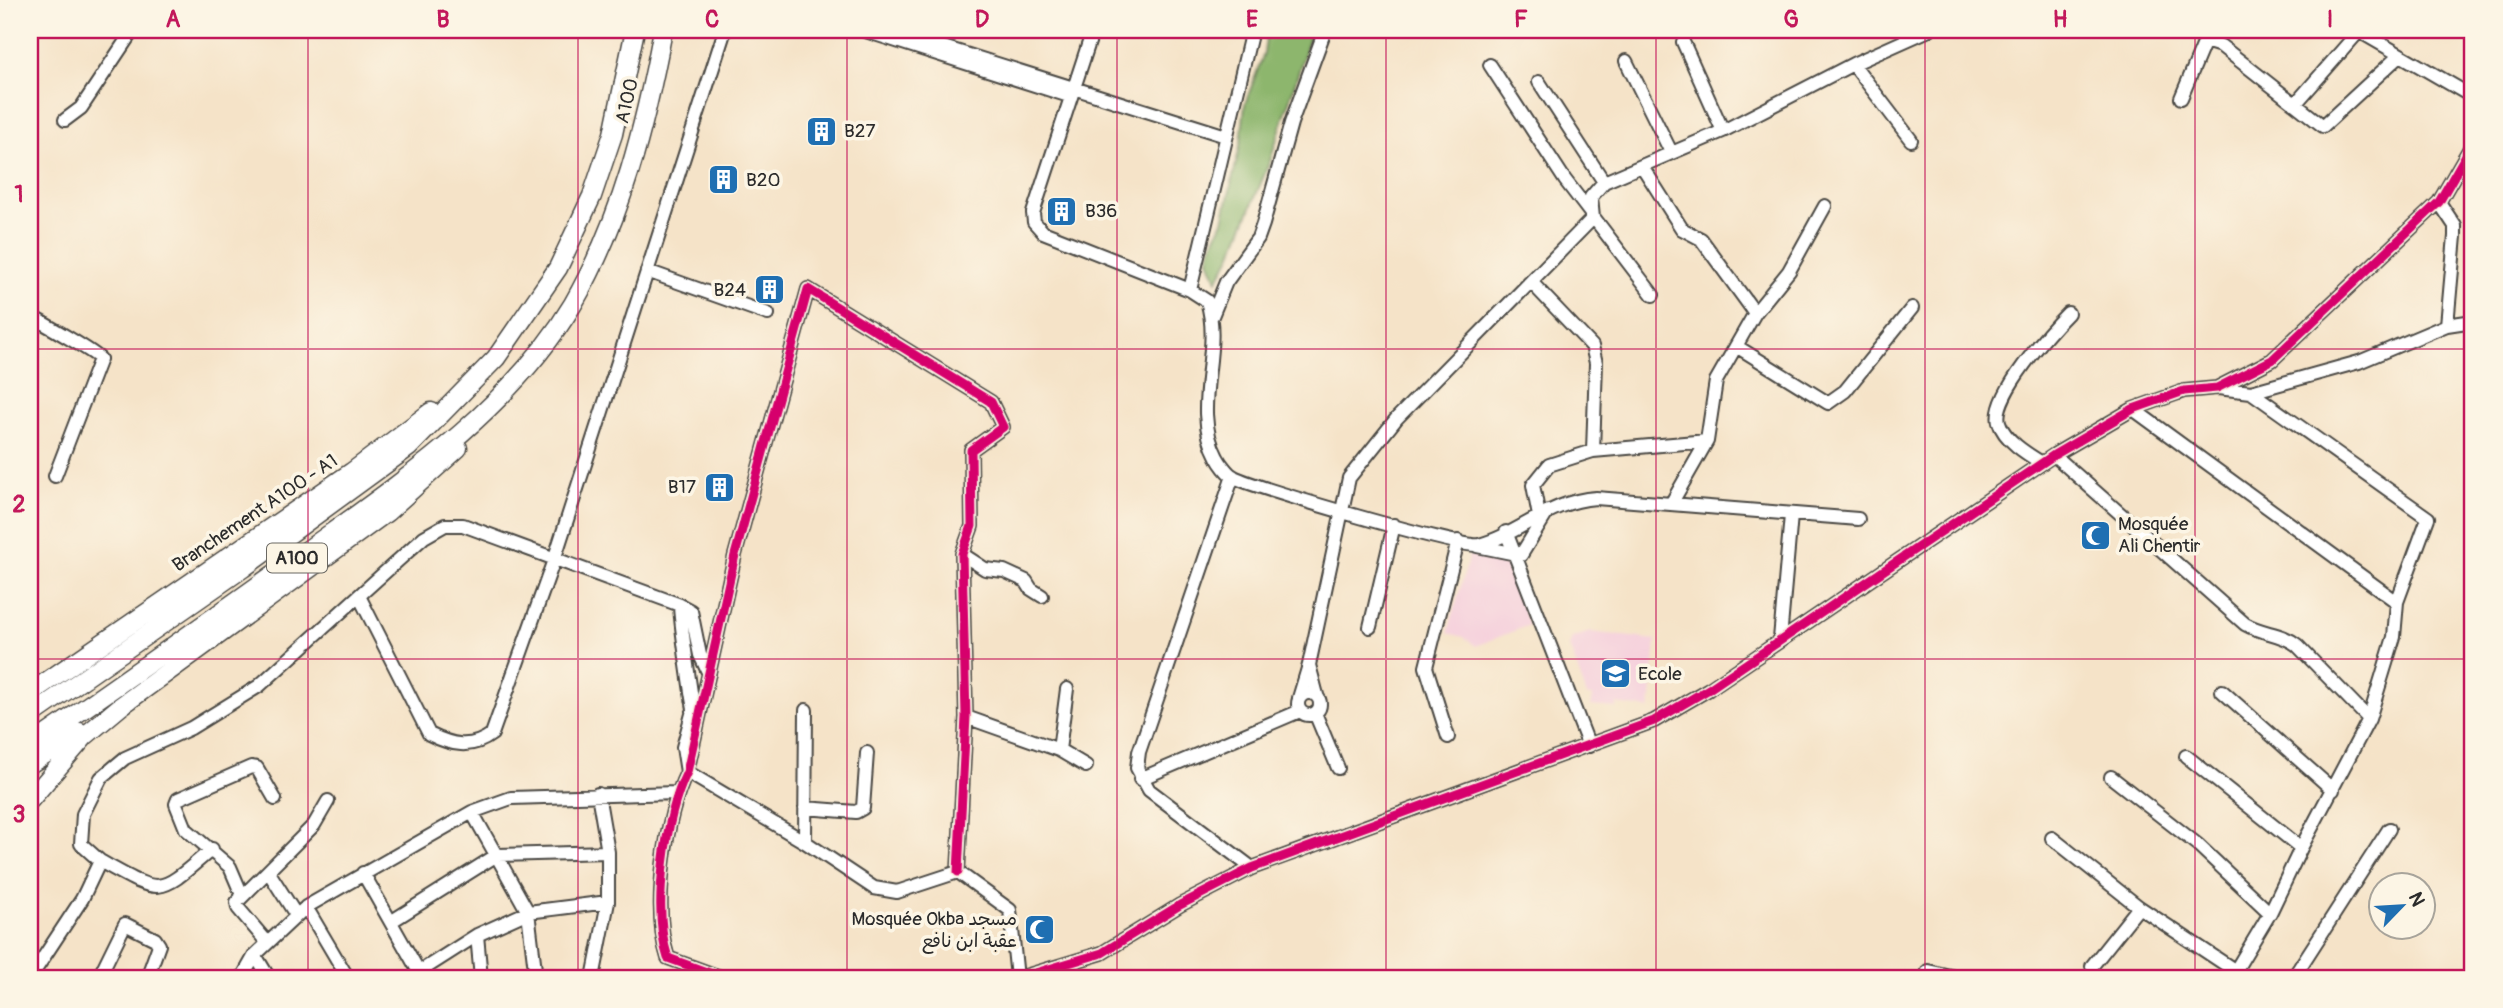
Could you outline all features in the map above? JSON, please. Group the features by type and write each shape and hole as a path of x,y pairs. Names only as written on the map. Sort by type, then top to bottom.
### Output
{"highway":[{"name":"A100","path":"30,716 264,553 410,447 496,358 558,268 592,196 613,134 635,30"},
{"name":"A100","path":"30,746 216,616 415,471 486,408 544,346 572,306 618,211 651,95 663,30"},
{"path":"30,764 121,706 282,591 422,483 488,418 544,346"},
{"name":"Branchement A100 - A1","path":"30,693 352,472 496,358"},
{"path":"30,800 65,757 121,706"}],"street":[{"path":"65,120 81,108 133,30"},
{"path":"359,596 429,734 447,743 472,744 486,738 496,729 555,557 725,30"},
{"path":"862,30 904,37"},
{"path":"889,30 1071,92 1226,136"},
{"path":"1093,30 1033,213 1034,222 1043,232 1190,290 1207,301 1212,316"},
{"path":"1190,290 1252,30"},
{"path":"1325,30 1291,123 1258,238 1226,282 1212,316 1205,393 1208,434 1218,458 1233,476 1341,512 1516,556 1527,550 1544,513 1533,485 1549,465 1593,451 1707,441"},
{"path":"1299,705 1349,478 1396,418 1532,283 1592,218 1591,197 1605,182 1723,131 1853,64 1929,30"},
{"path":"2181,97 2205,41 2213,30"},
{"path":"2297,102 2359,31 2473,97"},
{"path":"2205,41 2221,46 2297,102 2323,126 2400,55"},
{"path":"1683,42 1723,131"},
{"path":"1626,61 1671,152"},
{"path":"1853,64 1911,140"},
{"path":"1490,65 1592,218 1653,295"},
{"path":"1539,82 1605,182"},
{"path":"2217,388 2272,360 2439,202 2473,143"},
{"path":"1642,166 1682,229 1701,239 1755,313"},
{"path":"2439,202 2455,226 2447,325"},
{"path":"1671,504 1707,441 1716,381 1755,313 1789,271 1825,206"},
{"path":"647,271 768,314"},
{"path":"1532,283 1592,346 1596,363 1593,451"},
{"path":"723,978 668,958 660,901 676,793 687,772 695,718 709,674 735,555 808,289 991,402 1003,427 971,450 972,526 962,554 966,717 958,872"},
{"path":"1736,346 1828,403 1845,391 1912,308"},
{"path":"2042,463 2029,455 2002,428 1999,408 2012,383 2068,313"},
{"path":"30,316 66,340 98,354 100,359 55,476"},
{"path":"958,872 1010,910 1018,978 1102,953 1180,905 1252,868 1654,721 1709,689 1780,639 1858,590 2042,463 2133,409 2184,391 2217,388 2251,392 2359,362 2447,325 2473,321"},
{"path":"2052,838 2139,907 2232,974 2270,913 2369,719 2394,637 2397,602 2428,519 2251,392"},
{"path":"2133,409 2397,602"},
{"path":"2054,456 2245,625 2287,638 2297,645 2369,719"},
{"path":"1233,476 1139,751 1137,768 1140,779 1149,790 1252,868"},
{"path":"1477,546 1576,499 1596,498 1857,519"},
{"path":"1780,639 1791,515"},
{"path":"212,849 180,877 162,887 149,887 100,861 81,844 83,814 101,778 125,758 191,728 259,686 424,537 445,526 463,525 555,557 691,611 700,655 709,674"},
{"path":"1370,627 1394,525"},
{"path":"1506,532 1589,746"},
{"path":"1448,737 1426,667 1458,541"},
{"path":"962,554 985,569 1004,571 1026,581 1031,589 1042,596"},
{"path":"680,605 680,626 692,680 695,718"},
{"path":"1299,705 1309,715 1315,713 1321,705 1309,665"},
{"path":"1059,750 1067,689"},
{"path":"2222,691 2333,790"},
{"path":"1140,779 1299,705 1307,692 1317,695"},
{"path":"805,842 806,710"},
{"path":"1315,713 1338,768"},
{"path":"966,717 1059,750 1086,766"},
{"path":"805,808 856,812 863,808 867,753"},
{"path":"2186,756 2301,848"},
{"path":"242,895 230,867 186,829 177,813 176,804 178,799 251,767 257,768 275,799"},
{"path":"687,772 805,842 874,888 897,892 958,872"},
{"path":"2111,777 2198,845 2270,913"},
{"path":"242,978 266,941 301,911 472,811 511,798 676,793"},
{"path":"593,978 608,902 608,852 598,794"},
{"path":"266,941 238,908 237,902 314,825 328,801"},
{"path":"472,811 528,912 536,978"},
{"path":"2293,978 2389,829"},
{"path":"392,921 498,855 608,852"},
{"path":"30,978 82,898 100,861"},
{"path":"268,871 301,911 348,978"},
{"path":"363,873 420,975 477,935 528,912 608,902"},
{"path":"2092,966 2139,907"},
{"path":"101,973 125,924 155,939 159,945 147,978"},
{"path":"477,935 481,978"},
{"path":"256,955 269,978"},
{"path":"1928,971 1959,978"},
{"path":"529,978 549,978"}],"shaded area":[{"path":"1470,553 1506,565 1529,625 1476,646 1464,637 1448,633"},
{"name":"Ecole","path":"1590,632 1656,640 1650,709 1617,704 1616,708 1591,706 1592,696 1587,696 1569,646 1572,638"}],"green space":[{"path":"1267,30 1312,30 1270,161 1231,256 1217,280 1209,260 1211,248 1223,221 1241,141 1245,104 1264,53"}],"cycle path":[{"path":"1019,978 1102,953 1180,905 1252,868 1654,721 1709,689 2054,455 2133,409 2184,391 2217,388 2272,360 2439,202 2473,143"},
{"path":"723,978 668,958 661,915 663,864 672,813 687,772 735,555 808,289 991,402 1003,427 971,450 972,526 962,554 966,717 958,872"}],"place":[{"name":"B27","path":"821,131"},
{"name":"B20","path":"723,180"},
{"name":"B36","path":"1062,211"},
{"name":"B24","path":"769,290"},
{"name":"B17","path":"719,487"},
{"name":"Mosquée Ali Chentir","path":"2095,535"},
{"name":"Ecole","path":"1615,674"},
{"name":"Mosquée Okba مسجد عقبة ابن نافع","path":"1040,930"}]}
